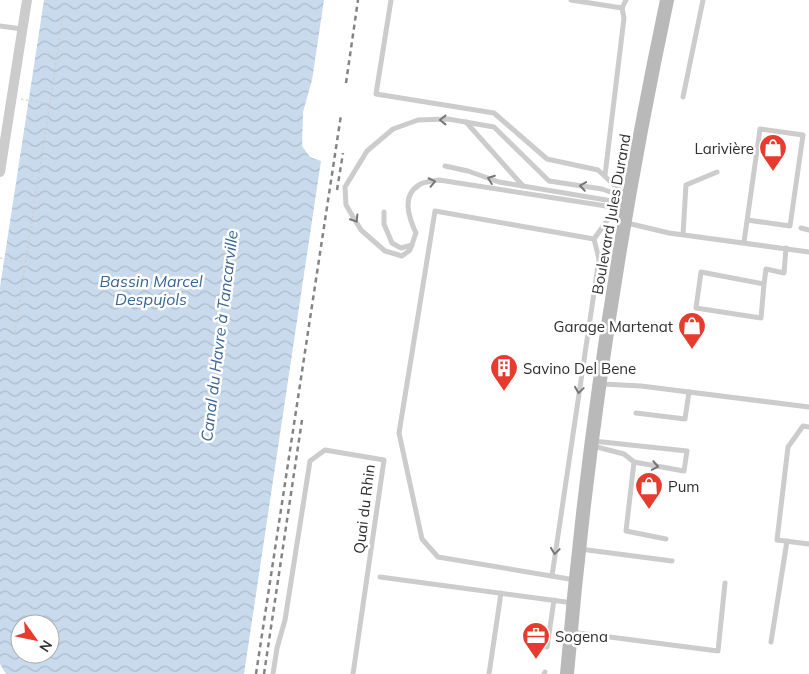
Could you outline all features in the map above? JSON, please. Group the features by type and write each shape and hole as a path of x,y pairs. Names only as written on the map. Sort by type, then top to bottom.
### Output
{"main road":[{"name":"Boulevard Jules Durand","path":"568,674 575,580 625,223 624,203 667,0"}],"street":[{"path":"0,172 27,0"}],"lane":[{"path":"391,0 376,94 494,113 547,159 598,170 604,175 624,203"},
{"path":"571,0 622,8"},
{"path":"604,175 624,18 622,8 626,0"},
{"path":"683,97 702,0"},
{"path":"0,26 22,29"},
{"path":"448,119 494,127 549,180 602,189 624,203 440,180 419,184 411,196 406,211 416,233 410,250 402,256 385,251 361,230 346,205 347,182 367,151 393,129 418,120 448,119"},
{"path":"466,122 523,187"},
{"path":"744,242 747,220 760,129 802,135 790,226 747,220"},
{"path":"445,166 523,187 624,203"},
{"path":"683,234 686,185 717,172"},
{"path":"552,576 599,259 594,239 611,215 624,203"},
{"path":"575,580 438,557 422,539 400,433 435,211 594,239"},
{"path":"384,212 384,224 392,243 401,248 412,245"},
{"path":"625,223 669,234 683,234 809,252"},
{"path":"801,228 809,230"},
{"path":"764,284 701,272 696,308 760,318 766,269 784,273 786,248"},
{"path":"601,384 689,392 809,407"},
{"path":"636,413 686,419 689,392"},
{"path":"809,427 803,426 788,447 777,540 809,544"},
{"path":"593,444 686,451 684,471 634,462 624,454 593,444"},
{"name":"Quai du Rhin","path":"273,674 277,648 285,620 310,461 325,450 384,460 353,674"},
{"path":"634,462 626,531 666,539"},
{"path":"771,642 787,541"},
{"path":"580,548 672,561"},
{"path":"380,577 574,603"},
{"path":"571,632 718,651 725,583"},
{"path":"489,674 501,593"},
{"path":"547,647 554,600"}],"path":[{"path":"15,332 62,16"},
{"path":"20,99 50,104"},
{"path":"0,258 26,262"}],"water":[{"name":"Bassin Marcel Despujols","path":"44,0 324,0 312,80 303,112 302,146 310,157 321,161 244,674 6,674 0,664 0,287"}],"railway":[{"path":"346,83 358,0"},
{"path":"256,674 341,115"},
{"path":"337,190 343,153"},
{"path":"264,674 302,420"}],"place":[{"name":"Larivière","path":"773,172"},
{"name":"Garage Martenat","path":"692,350"},
{"name":"Savino Del Bene","path":"504,392"},
{"name":"Pum","path":"649,510"},
{"name":"Sogena","path":"536,660"}],"water label":[{"name":"Canal du Havre à Tancarville","path":"219,336"}]}
